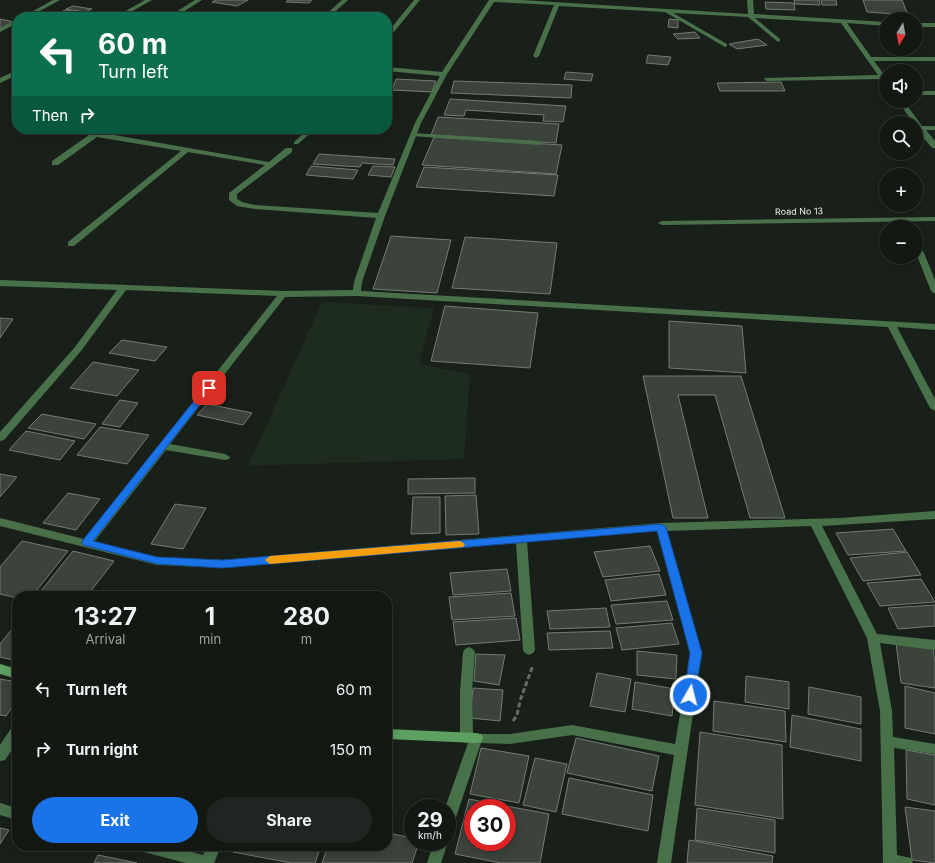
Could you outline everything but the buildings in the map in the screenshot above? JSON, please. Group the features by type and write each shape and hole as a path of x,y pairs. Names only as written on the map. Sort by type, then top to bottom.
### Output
{"street":[{"path":"34,12 57,0"},
{"path":"127,12 149,0"},
{"path":"179,12 199,0"},
{"path":"332,12 345,0"},
{"path":"392,31 417,0"},
{"path":"357,293 358,282 381,216 413,135 444,74 492,0 844,23 879,24"},
{"path":"750,0 751,17 778,40"},
{"path":"536,56 557,4"},
{"path":"667,12 725,45"},
{"path":"844,23 879,72"},
{"path":"0,30 12,24"},
{"path":"923,25 935,25"},
{"path":"871,59 935,58"},
{"path":"392,69 444,74"},
{"path":"0,81 12,75"},
{"path":"767,79 879,80"},
{"path":"923,93 935,93"},
{"path":"923,126 935,128"},
{"path":"923,132 935,146"},
{"path":"55,163 96,134 270,164"},
{"path":"296,143 306,134"},
{"path":"413,135 538,142"},
{"path":"71,244 186,150"},
{"path":"289,150 233,193 233,200 240,204 255,207 381,216"},
{"name":"Road No 13","path":"662,223 935,219"},
{"path":"923,261 935,291"},
{"path":"0,283 283,294 357,293 935,327"},
{"path":"0,438 78,349 122,288"},
{"path":"87,543 283,294"},
{"path":"891,324 935,408"},
{"path":"163,446 225,456"},
{"path":"0,522 157,561 223,564 661,527 815,523 935,515"},
{"path":"815,523 873,638 886,711 890,862 906,863"},
{"path":"661,527 696,653 664,863"},
{"path":"522,539 529,650"},
{"path":"873,638 935,645"},
{"path":"454,799 471,738 466,692 469,652"},
{"path":"0,670 12,673"},
{"path":"392,734 510,739 572,730 682,751"},
{"path":"0,756 12,738"},
{"path":"886,741 935,749"},
{"path":"0,809 12,813"},
{"path":"163,851 206,862 212,851"},
{"path":"434,863 438,851"}],"path":[{"path":"510,739 510,726 519,714 520,699 529,681 533,664 529,650"}],"shaded area":[{"path":"322,302 434,308 419,364 470,374 464,459 248,466"}],"slow traffic":[{"path":"270,560 460,544"}],"route":[{"path":"209,388 87,543 157,561 223,564 661,527 696,653 690,695"}]}
